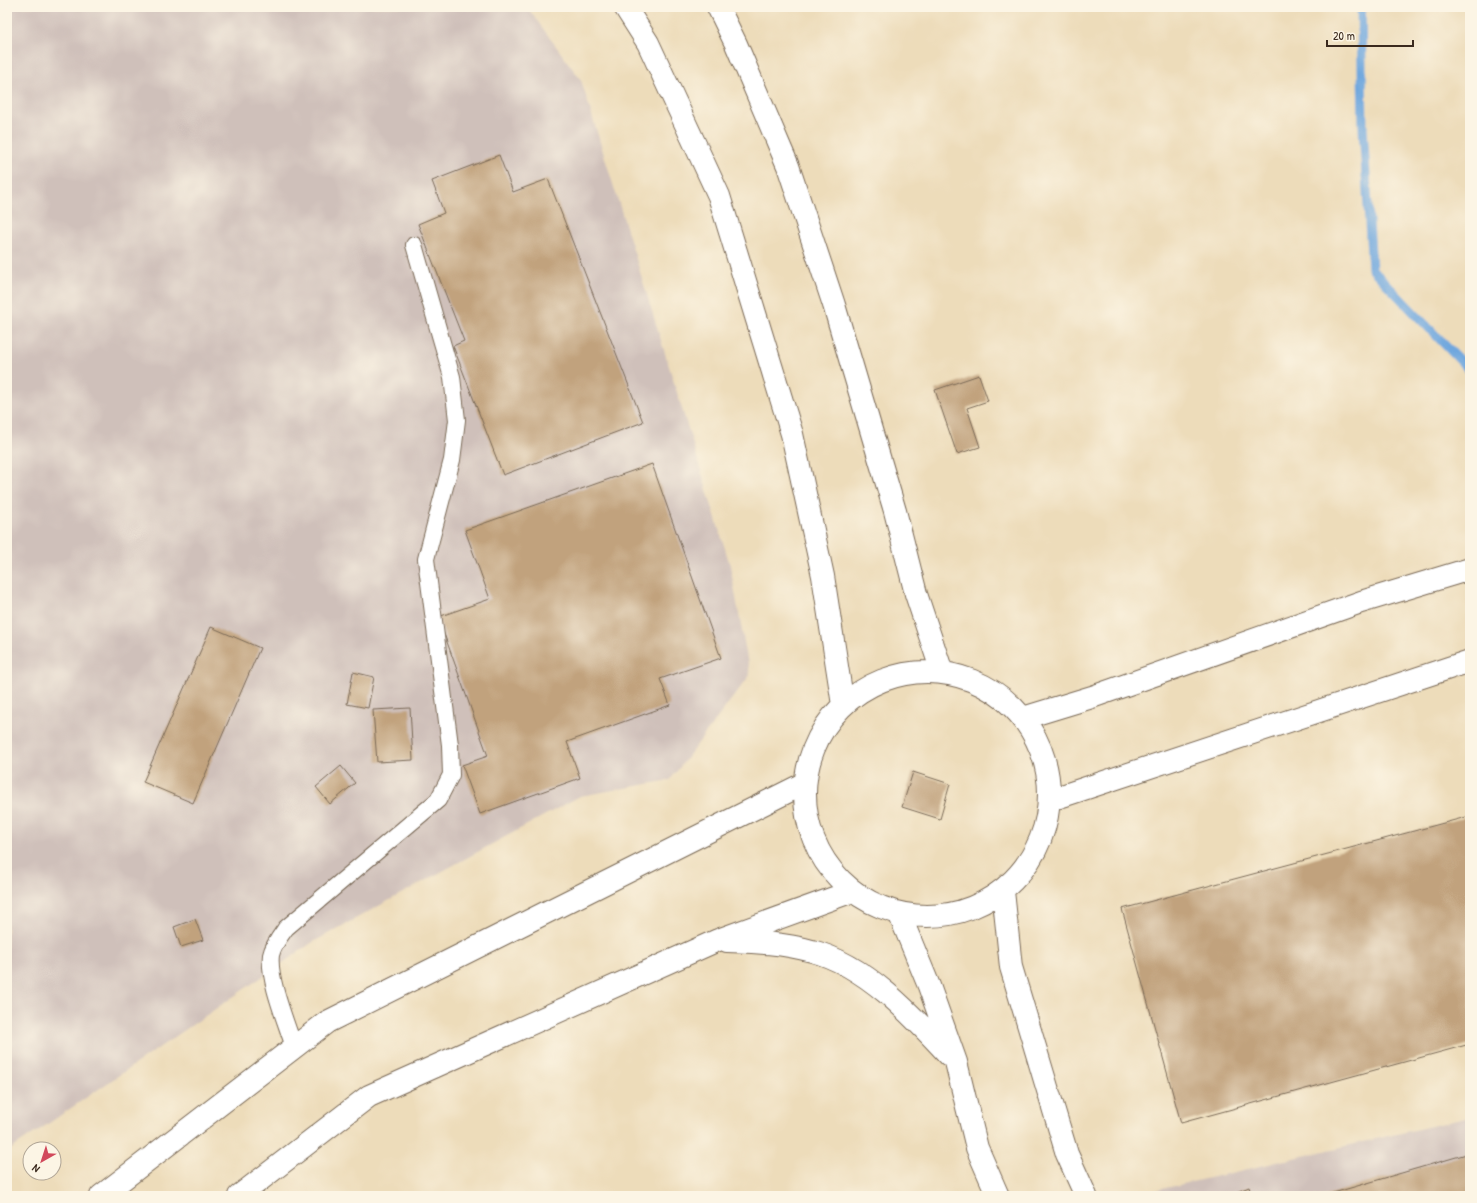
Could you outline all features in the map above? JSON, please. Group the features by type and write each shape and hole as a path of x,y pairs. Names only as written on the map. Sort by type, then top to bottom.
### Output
{"street":[{"path":"626,7 648,43 719,196 792,434 823,576 843,705"},
{"path":"718,7 736,44 788,166 834,305 895,511 916,594 942,672"},
{"path":"1023,718 1092,697 1361,602 1470,569"},
{"path":"1050,800 1387,687 1470,661"},
{"path":"942,672 973,680 1000,696 1023,718 1039,743 1048,771 1050,800 1046,826 1036,850 1022,872 1003,891 980,905 954,913 926,916 899,913 875,904 853,891 831,869 815,842 807,813 805,783 811,754 824,727 843,705 872,684 906,673 942,672"},
{"path":"101,1196 327,1022 805,783"},
{"path":"239,1196 369,1096 718,940 853,891"},
{"path":"1003,891 1011,967 1067,1154 1086,1196"},
{"path":"899,913 929,986 956,1062 977,1148 998,1196"},
{"path":"718,940 773,943 795,947 820,953 851,967 894,999 914,1017 956,1062"}],"lane":[{"path":"294,1047 272,977 271,954 278,939 286,928 438,800 451,775 450,745 426,558 452,460 457,420 452,377 414,245"}],"shaded area":[{"path":"7,7 527,7 581,80 730,565 750,675 670,780 580,796 313,942 7,1152"},
{"path":"1470,1117 1470,1196 1157,1196 1153,1191"}],"building":[{"path":"499,155 513,192 548,179 643,422 503,475 453,346 464,341 418,224 444,213 432,181"},
{"path":"979,375 988,401 967,408 980,447 957,454 935,390"},
{"path":"652,464 721,658 660,679 670,705 567,742 580,778 480,814 462,765 488,756 438,617 490,599 465,530"},
{"path":"211,627 260,648 193,803 143,782"},
{"path":"353,672 374,677 368,708 347,704"},
{"path":"410,708 413,760 377,762 373,710"},
{"path":"341,766 355,783 330,804 316,787"},
{"path":"913,772 950,784 940,819 902,807"},
{"path":"1470,816 1470,1044 1181,1123 1122,909"},
{"path":"195,919 203,940 181,947 174,927"},
{"path":"1470,1153 1470,1196 1323,1196"},
{"path":"1249,1187 1252,1196 1227,1196"}],"waterway":[{"path":"1361,7 1363,128 1372,269 1470,371"}]}
